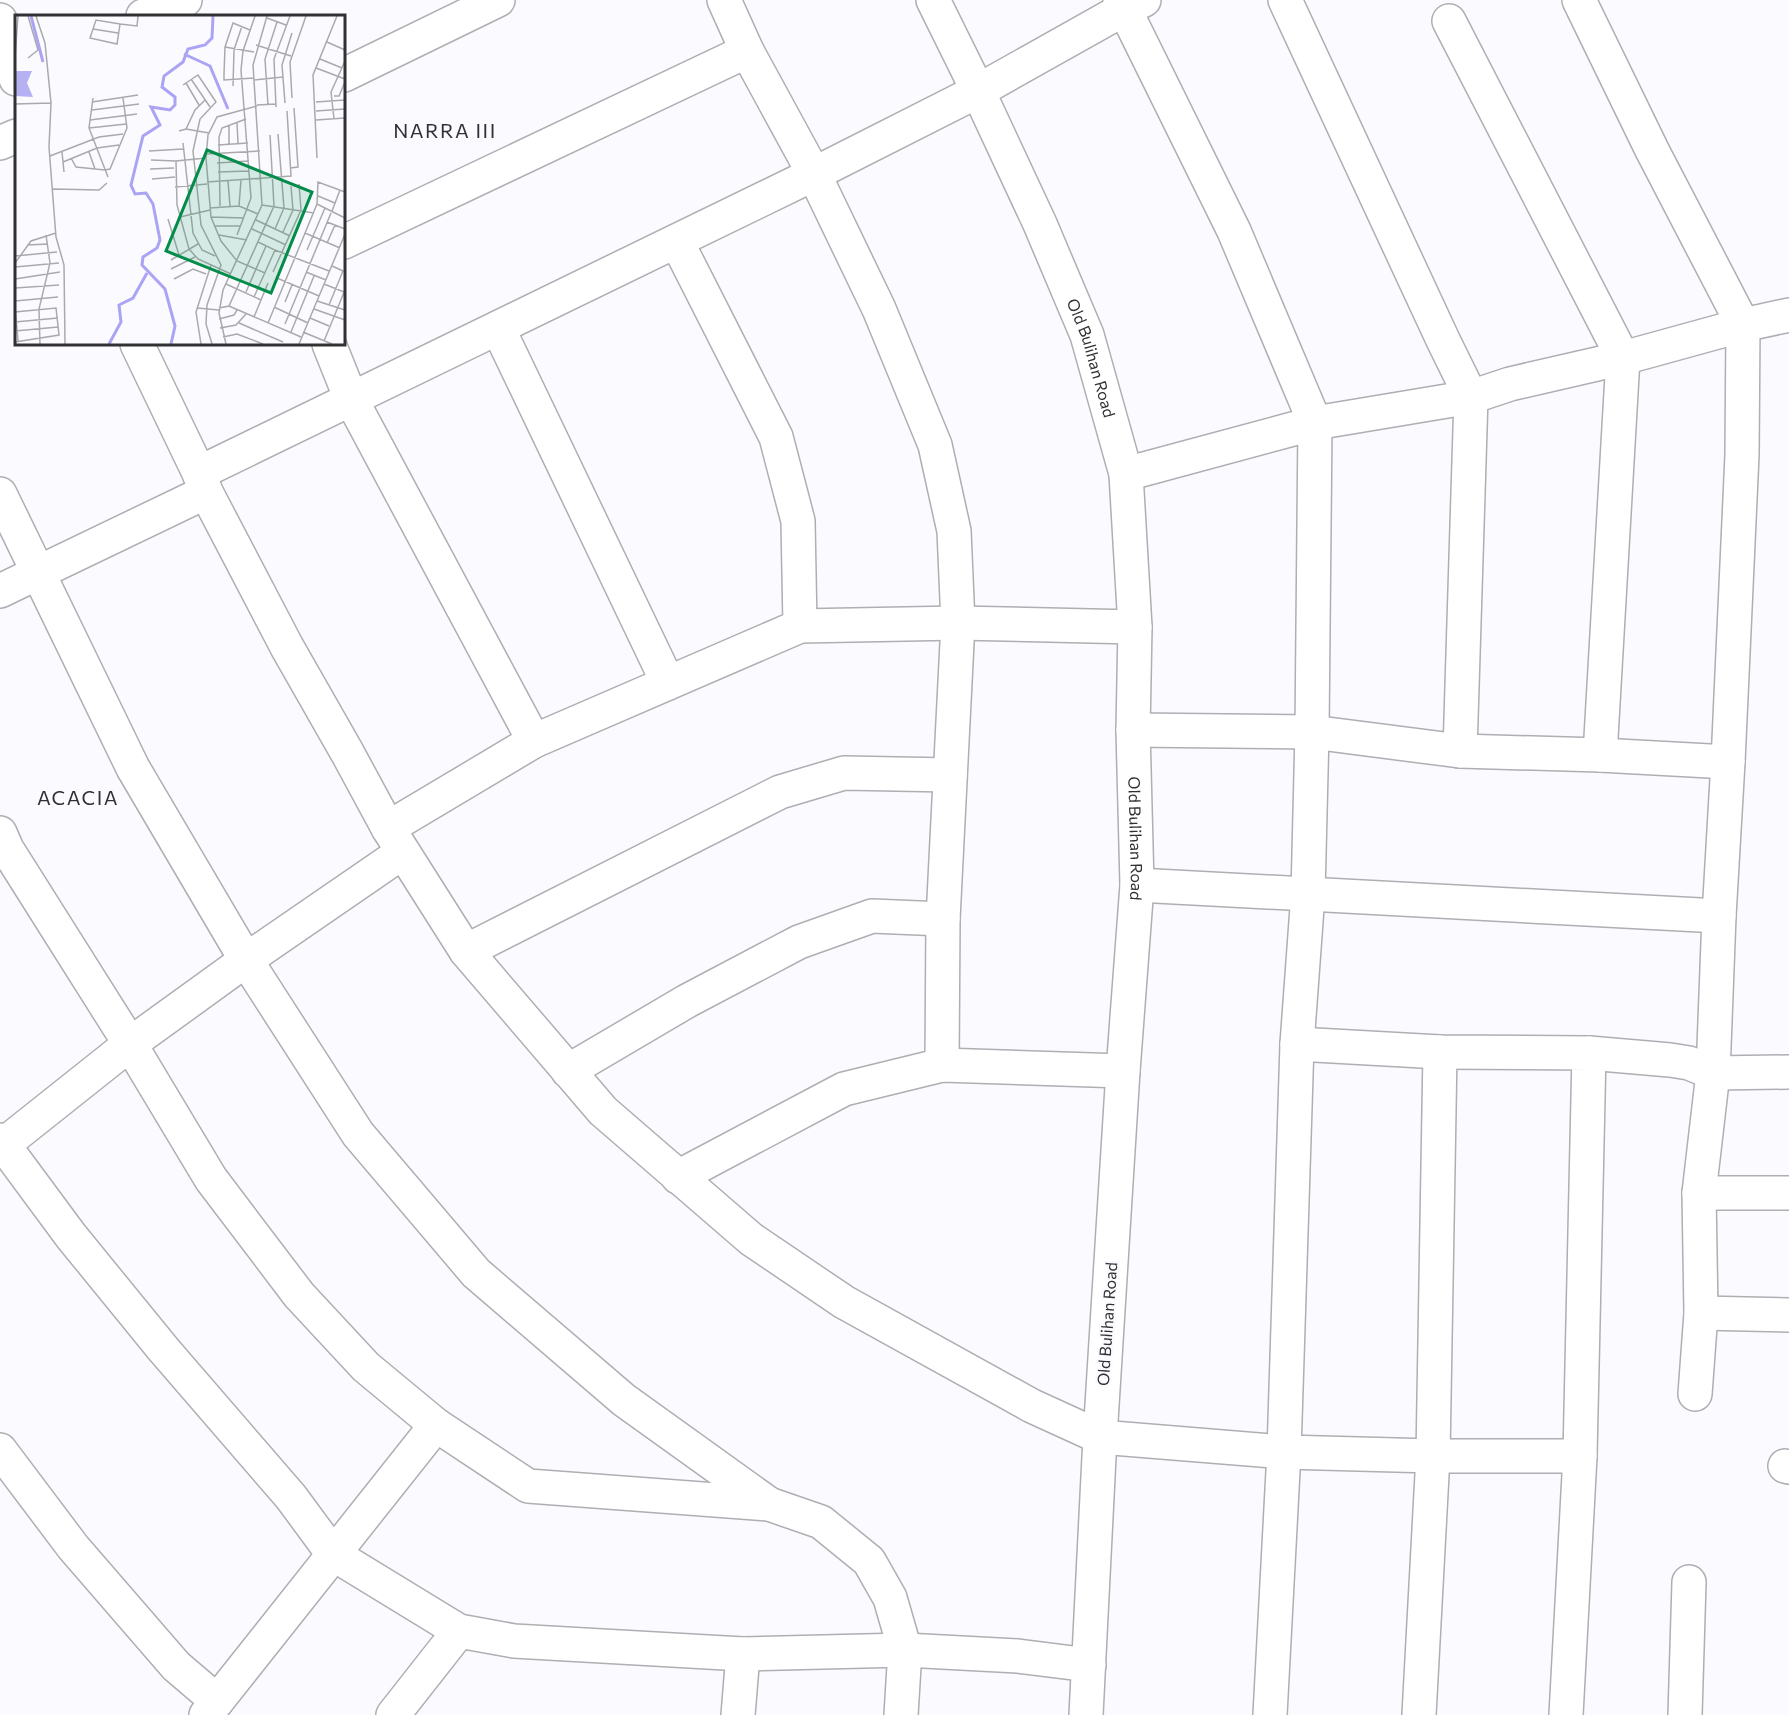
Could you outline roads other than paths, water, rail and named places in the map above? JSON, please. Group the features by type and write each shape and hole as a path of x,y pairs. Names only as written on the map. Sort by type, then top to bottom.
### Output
{"street":[{"path":"345,75 498,0"},
{"path":"724,0 747,51 814,174 879,309 935,445 954,531 958,623 943,919 942,1065"},
{"name":"Old Bulihan Road","path":"933,0 1040,224 1087,335 1126,474 1135,627 1133,730 1137,885 1100,1437 1086,1715"},
{"path":"1284,0 1443,340 1472,397 1460,751"},
{"path":"1579,0 1652,150 1743,325 1742,455 1713,1073 1699,1193 1701,1313 1695,1394"},
{"path":"0,591 37,573 351,399 677,242 978,91 1130,3 1234,231 1315,423 1308,894 1297,1044 1284,1452 1270,1715"},
{"path":"0,20 14,67"},
{"path":"1449,21 1623,358 1600,755"},
{"path":"345,242 747,51"},
{"path":"0,143 15,136"},
{"path":"677,242 776,437 798,521 800,626"},
{"path":"1126,474 1315,423 1472,397 1510,384 1623,358 1743,325 1789,315"},
{"path":"498,328 668,683"},
{"path":"137,345 203,482 287,647 395,840 466,951 603,1111 751,1239 843,1302 1032,1406 1100,1437 1284,1452 1433,1456 1580,1456"},
{"path":"328,345 351,399 534,741"},
{"path":"0,494 133,768 246,960 358,1134 477,1273 624,1400 769,1504"},
{"path":"1089,1665 1018,1656 905,1650 743,1654 514,1641 459,1631 333,1554 291,1497 164,1350 71,1236 2,1143 130,1044 246,960 395,840 534,741 800,626 958,623 1135,627"},
{"path":"1133,730 1312,732 1460,751 1728,762"},
{"path":"466,951 780,792 844,773 950,775"},
{"path":"0,833 211,1179 299,1295 366,1367 435,1425 528,1486 769,1504 821,1522 869,1561 890,1598 905,1650 901,1715"},
{"path":"1137,885 1719,916"},
{"path":"568,1071 687,1001 799,942 872,916 943,919"},
{"path":"1297,1044 1440,1052 1589,1053 1670,1060 1713,1073 1789,1072"},
{"path":"1419,1715 1433,1456 1440,1052"},
{"path":"1566,1715 1580,1456 1589,1053"},
{"path":"678,1177 844,1089 942,1065 1123,1071"},
{"path":"1699,1193 1789,1193"},
{"path":"1701,1313 1789,1315"},
{"path":"0,1450 73,1547 212,1708 435,1425"},
{"path":"1685,1715 1689,1582"},
{"path":"393,1715 459,1631"},
{"path":"738,1715 743,1654"}],"district":[{"name":"NARRA III","path":"445,131"},
{"name":"ACACIA","path":"78,798"}]}
